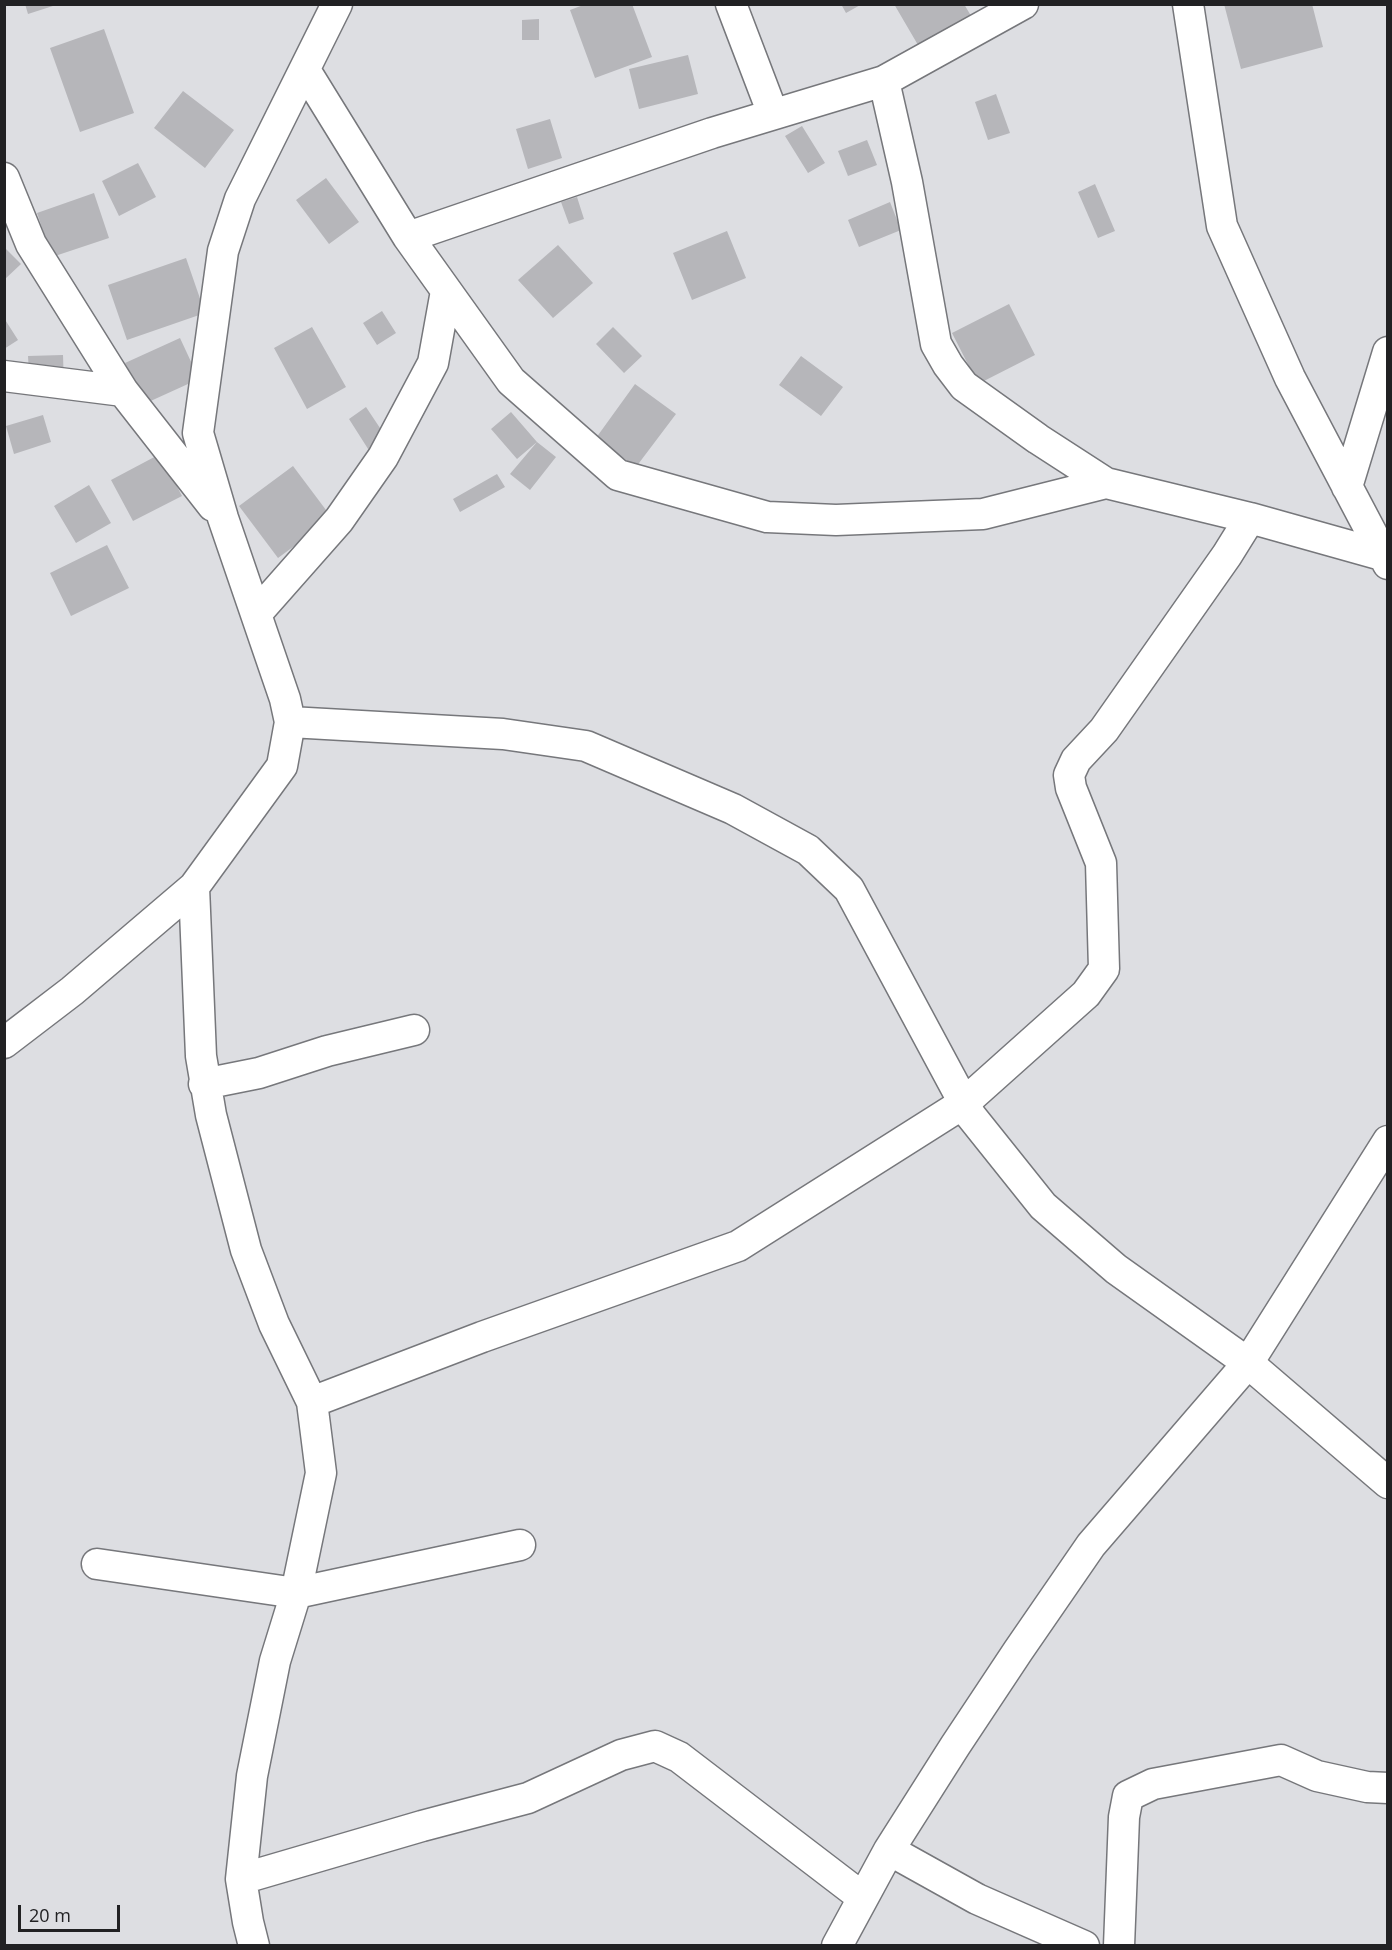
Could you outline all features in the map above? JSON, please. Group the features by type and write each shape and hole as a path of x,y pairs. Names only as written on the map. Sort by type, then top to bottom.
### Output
{"street":[{"path":"4,1043 72,991 194,887 282,766 290,722 285,699 223,518 198,433 223,251 240,199 337,4"},
{"path":"732,4 773,114"},
{"path":"408,237 712,133 884,81 1023,4"},
{"path":"1188,4 1222,226 1290,378 1385,560"},
{"path":"305,70 408,237 511,381 618,475 767,517 836,520 983,514 1106,483"},
{"path":"884,81 908,182 936,344 964,386 1038,439 1106,483 1250,518 1385,560"},
{"path":"4,178 31,244 123,392 223,518"},
{"path":"256,614 339,520 383,457 433,363 446,291"},
{"path":"1347,487 1388,352"},
{"path":"4,376 123,392"},
{"path":"312,1402 471,1341 738,1246 964,1103 1086,994 1104,969 1101,863 1071,788 1069,775 1076,760 1104,730 1227,555 1250,518"},
{"path":"290,722 503,734 586,746 733,809 807,850 849,889 914,1006 971,1116 1043,1206 1116,1269 1248,1363 1388,1483"},
{"path":"194,887 204,1084 225,1176 246,1250 274,1324 312,1402 321,1473 296,1593 275,1661 252,1776 241,1879 248,1922 255,1946"},
{"path":"204,1084 260,1073 327,1050 414,1030"},
{"path":"837,1946 862,1897 955,1746 1091,1545 1248,1363 1388,1142"},
{"path":"97,1564 296,1593 520,1545"},
{"path":"241,1879 422,1826 528,1798 621,1755 655,1746 679,1756 862,1897"},
{"path":"1119,1946 1124,1817 1128,1796 1153,1784 1281,1760 1317,1776 1367,1787 1388,1788"},
{"path":"890,1850 977,1899 1084,1946"}],"building":[{"path":"25,4 56,4 56,5 28,14"},
{"path":"586,4 632,4 652,57 595,78 570,10"},
{"path":"841,4 862,4 846,13"},
{"path":"894,4 964,4 977,26 925,57"},
{"path":"1224,4 1312,4 1323,47 1241,69"},
{"path":"539,19 539,40 522,40 522,20"},
{"path":"104,29 134,113 80,132 50,48"},
{"path":"688,55 698,94 639,109 629,69"},
{"path":"183,91 234,130 205,168 154,128"},
{"path":"996,94 1010,133 988,140 975,102"},
{"path":"550,119 562,158 528,169 516,129"},
{"path":"802,126 825,163 808,173 785,136"},
{"path":"867,140 877,165 848,176 838,151"},
{"path":"138,163 156,197 119,216 102,181"},
{"path":"326,178 359,222 329,244 296,200"},
{"path":"1095,184 1115,231 1098,238 1078,192"},
{"path":"94,193 109,238 52,257 37,213"},
{"path":"577,197 584,219 569,224 561,202"},
{"path":"890,202 901,230 859,247 848,220"},
{"path":"727,231 746,278 692,300 673,253"},
{"path":"558,245 593,283 553,318 518,280"},
{"path":"4,247 21,264 4,280"},
{"path":"186,258 205,313 127,340 108,285"},
{"path":"1009,304 1035,355 978,384 952,333"},
{"path":"382,311 396,333 377,345 363,323"},
{"path":"4,318 18,340 4,349"},
{"path":"312,327 346,387 307,409 274,348"},
{"path":"613,327 642,356 624,373 596,344"},
{"path":"180,338 199,379 144,404 125,363"},
{"path":"63,355 64,387 30,389 28,356"},
{"path":"801,356 843,387 821,416 779,385"},
{"path":"635,384 676,414 636,467 596,438"},
{"path":"366,407 388,440 370,452 349,419"},
{"path":"511,412 537,442 517,459 491,429"},
{"path":"43,415 51,442 14,454 6,426"},
{"path":"537,442 556,457 530,490 510,474"},
{"path":"160,454 182,496 133,521 111,480"},
{"path":"293,466 332,518 278,558 239,506"},
{"path":"497,474 505,487 460,512 453,499"},
{"path":"89,485 111,523 76,543 54,506"},
{"path":"107,545 129,588 71,616 50,573"}]}
